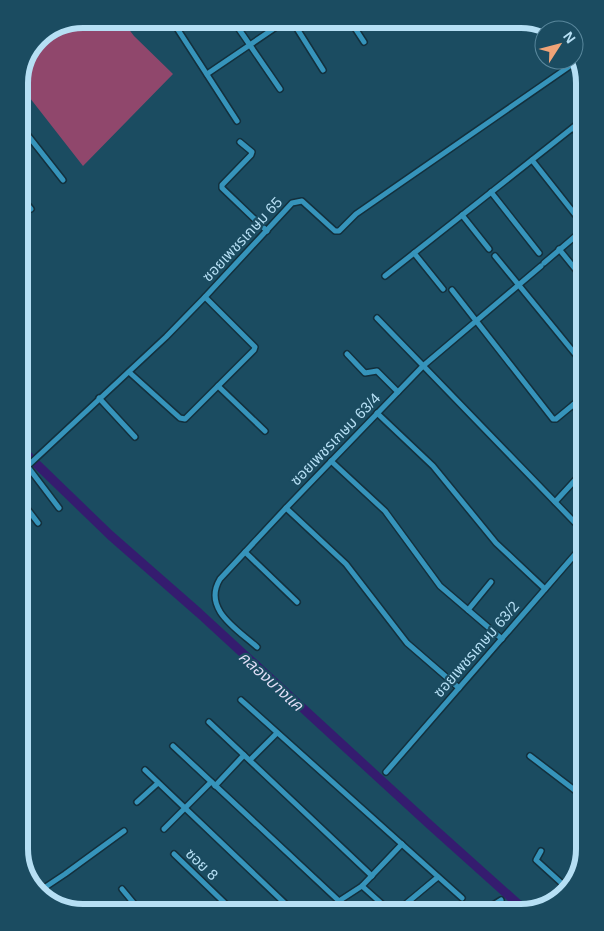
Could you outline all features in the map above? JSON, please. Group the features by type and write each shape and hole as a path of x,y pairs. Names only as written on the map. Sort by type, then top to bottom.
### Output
{"street":[{"path":"177,28 237,121"},
{"path":"238,28 280,89"},
{"path":"206,74 275,28"},
{"path":"296,28 323,70"},
{"path":"355,28 364,42"},
{"name":"ซอยเพชรเกษม 65","path":"28,467 205,298 292,203 300,201 335,231 339,230 364,208 564,70"},
{"path":"385,276 576,126"},
{"path":"573,128 576,132"},
{"path":"28,135 64,180"},
{"path":"240,142 252,152 251,155 222,185 222,188 267,231"},
{"path":"532,160 576,216"},
{"path":"491,192 539,253"},
{"path":"28,205 31,209"},
{"path":"462,216 489,249"},
{"name":"ซอยเพชรเกษม 63/4","path":"257,647 224,618 218,610 214,598 215,587 220,578 423,366 576,235"},
{"path":"559,249 576,270"},
{"path":"414,253 443,289"},
{"path":"495,256 576,355"},
{"path":"452,290 553,419 556,419 576,402"},
{"path":"129,372 182,419 185,419 254,350 254,347 205,298"},
{"path":"377,318 576,525"},
{"path":"347,354 365,373 377,371 398,392"},
{"path":"218,386 265,431"},
{"path":"99,398 135,437"},
{"path":"573,405 576,408"},
{"path":"377,413 434,466 496,543 545,589"},
{"path":"331,460 385,511 440,586 502,639"},
{"path":"28,467 59,508"},
{"path":"554,502 576,479"},
{"path":"286,508 346,564 407,643 459,688"},
{"path":"28,510 38,523"},
{"path":"245,552 297,602"},
{"name":"ซอยเพชรเกษม 63/2","path":"386,772 576,554"},
{"path":"468,610 491,582"},
{"path":"241,700 462,898"},
{"path":"209,722 372,876"},
{"path":"250,760 277,733"},
{"path":"173,746 339,901"},
{"path":"164,829 244,755"},
{"path":"530,756 576,791"},
{"path":"145,770 285,903"},
{"path":"136,802 158,783"},
{"path":"45,888 124,831"},
{"path":"337,904 362,886 402,844"},
{"path":"541,851 536,860 563,884"},
{"name":"ซอย 8","path":"174,854 225,903"},
{"path":"406,904 438,877"},
{"path":"362,886 381,904"},
{"path":"122,889 134,903"},
{"path":"495,904 501,900"}],"shaded area":[{"path":"75,28 128,28 173,74 83,166 28,96 29,68 33,58 46,41 65,30"}],"waterway":[{"name":"คลองบางแค","path":"28,456 110,535 199,613 518,904"}]}
